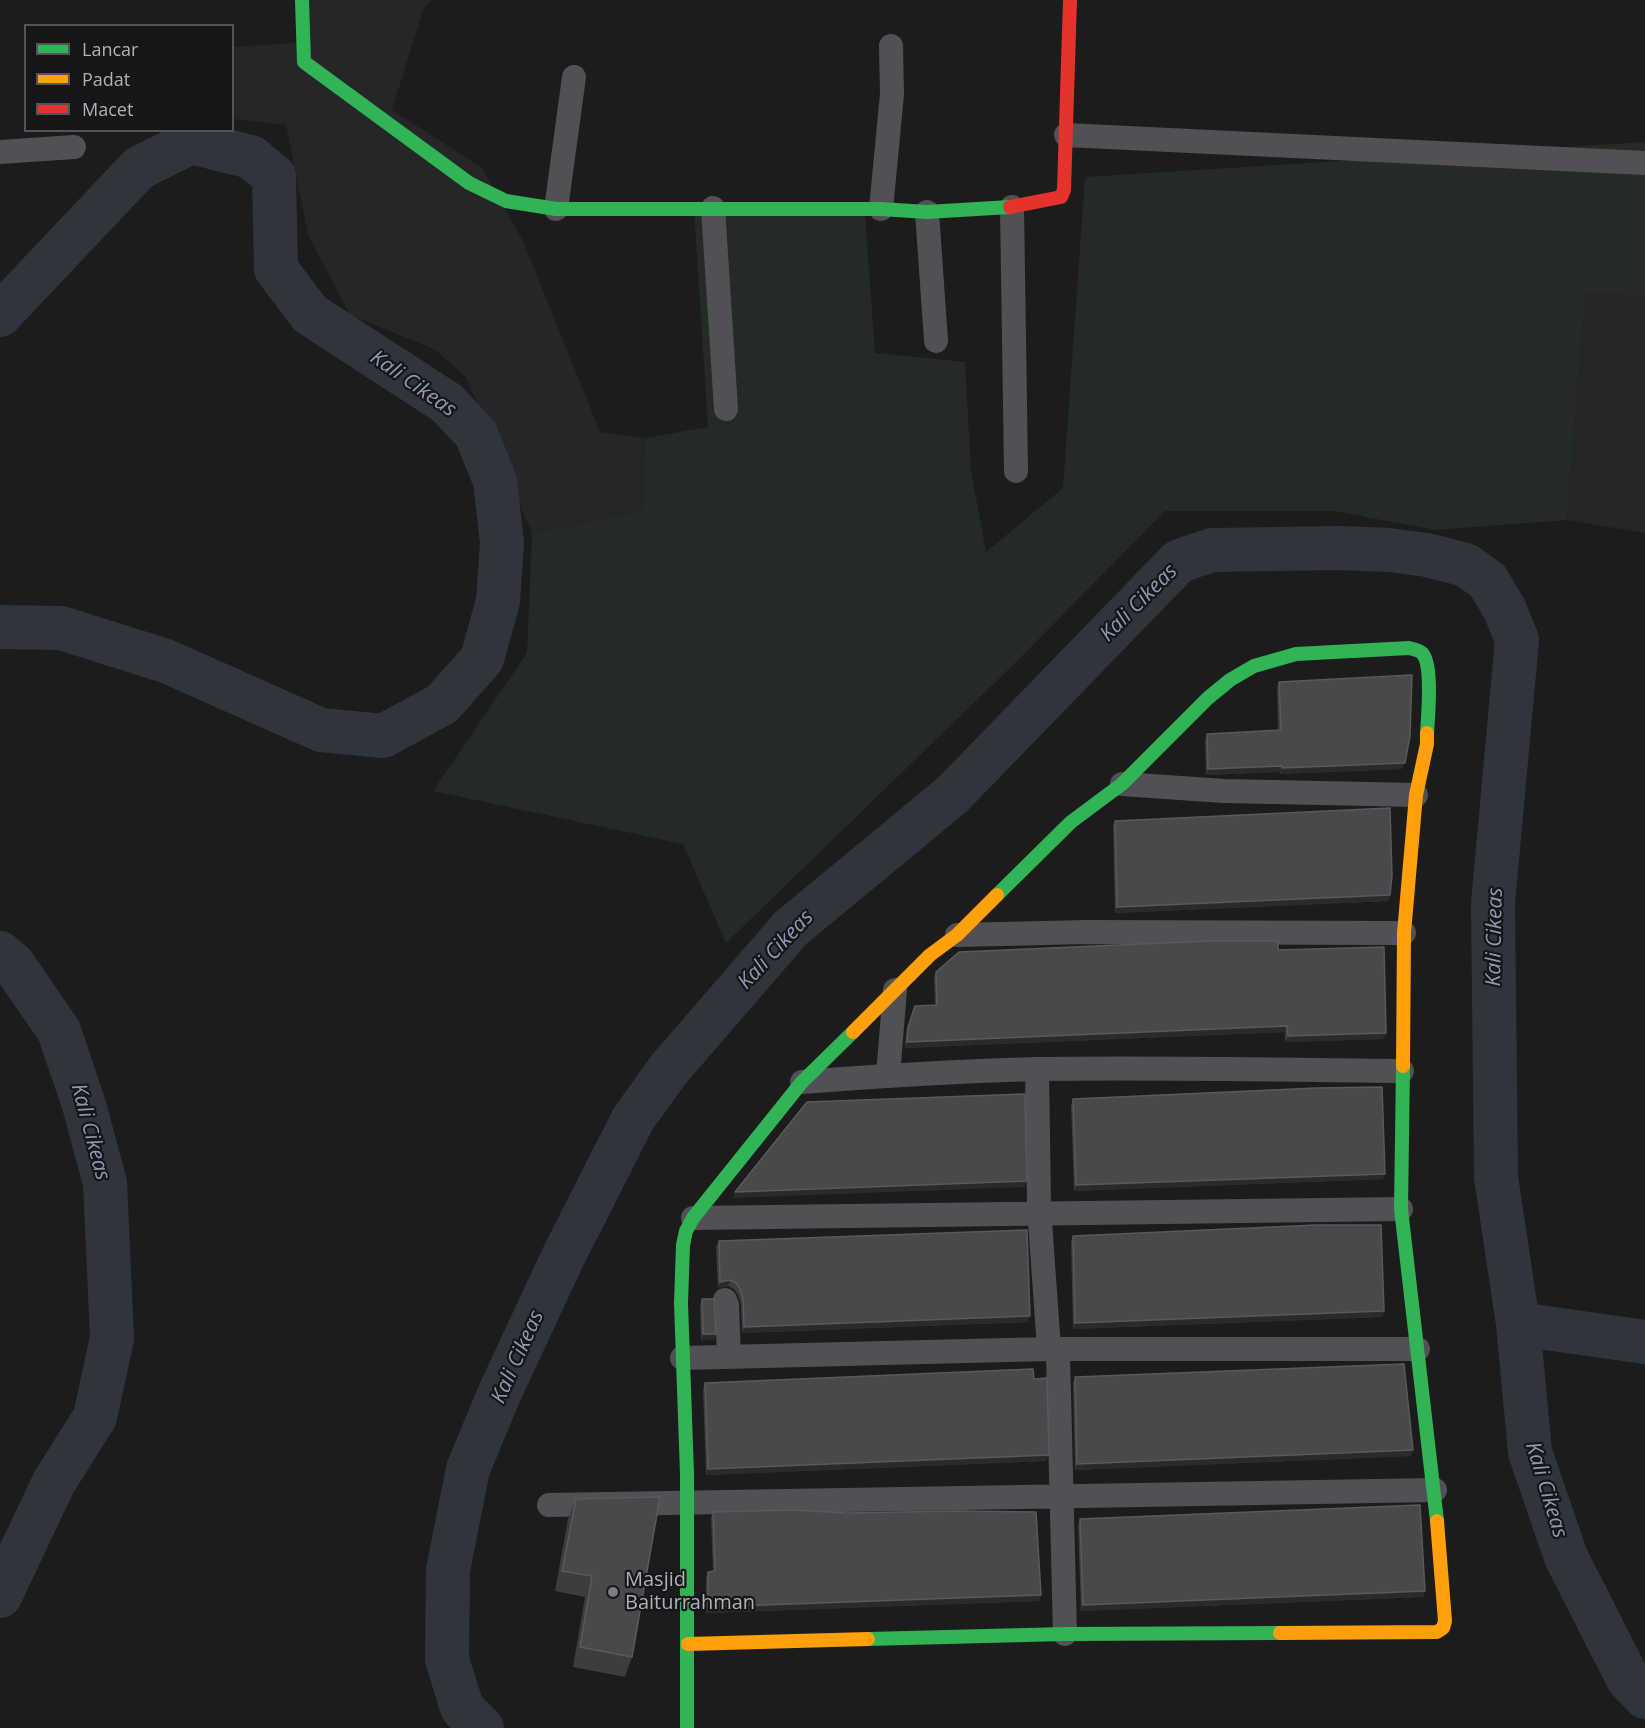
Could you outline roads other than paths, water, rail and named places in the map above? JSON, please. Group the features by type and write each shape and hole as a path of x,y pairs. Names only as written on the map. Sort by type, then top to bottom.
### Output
{"street":[{"path":"302,0 304,62 469,183 506,201 556,209 881,208 927,212 1012,207 1061,197 1064,190 1070,0"},
{"path":"881,208 892,94 891,46"},
{"path":"556,209 574,77"},
{"path":"1066,135 1645,163"},
{"path":"0,152 74,147"},
{"path":"1012,207 1016,471"},
{"path":"713,208 726,409"},
{"path":"927,212 936,341"},
{"path":"687,1728 688,1503 682,1358 683,1245 686,1231 693,1218 802,1082 930,955 957,934 1071,822 1122,784 1208,698 1230,680 1254,666 1296,654 1409,648 1420,652 1426,660 1430,690 1428,744 1416,795 1404,933 1401,1209 1435,1490 1445,1621 1443,1628 1437,1632 1065,1634 688,1644"},
{"path":"1122,784 1224,791 1416,795"},
{"path":"957,934 1404,933"},
{"path":"888,1075 895,990"},
{"path":"802,1082 888,1075 1037,1069 1188,1068 1402,1071"},
{"path":"1037,1069 1039,1214 1049,1348"},
{"path":"693,1218 1401,1209"},
{"path":"725,1300 729,1357"},
{"path":"1049,1348 1058,1354 1065,1634"},
{"path":"682,1358 1049,1348 1418,1349"},
{"path":"549,1505 1435,1490"}],"waterway":[{"name":"Kali Cikeas","path":"0,315 139,168 191,142 251,157 274,176 276,269 310,314 447,403 476,434 495,481 502,543 498,601 482,659 442,704 383,736 321,730 166,661 61,628 0,627"},
{"name":"Kali Cikeas","path":"482,1728 462,1708 447,1659 448,1570 468,1469 500,1392 563,1257 633,1119 669,1069 791,928 952,795 1179,561 1212,550 1339,548 1389,550 1427,555 1466,565 1488,581 1505,610 1517,640 1493,903 1496,1177 1518,1324 1530,1452 1566,1557 1628,1679 1645,1697"},
{"name":"Kali Cikeas","path":"0,953 13,964 59,1031 84,1105 105,1183 112,1338 95,1417 54,1482 0,1596"},
{"path":"1518,1324 1645,1342"}],"place":[{"name":"Masjid Baiturrahman","path":"613,1592"}]}
